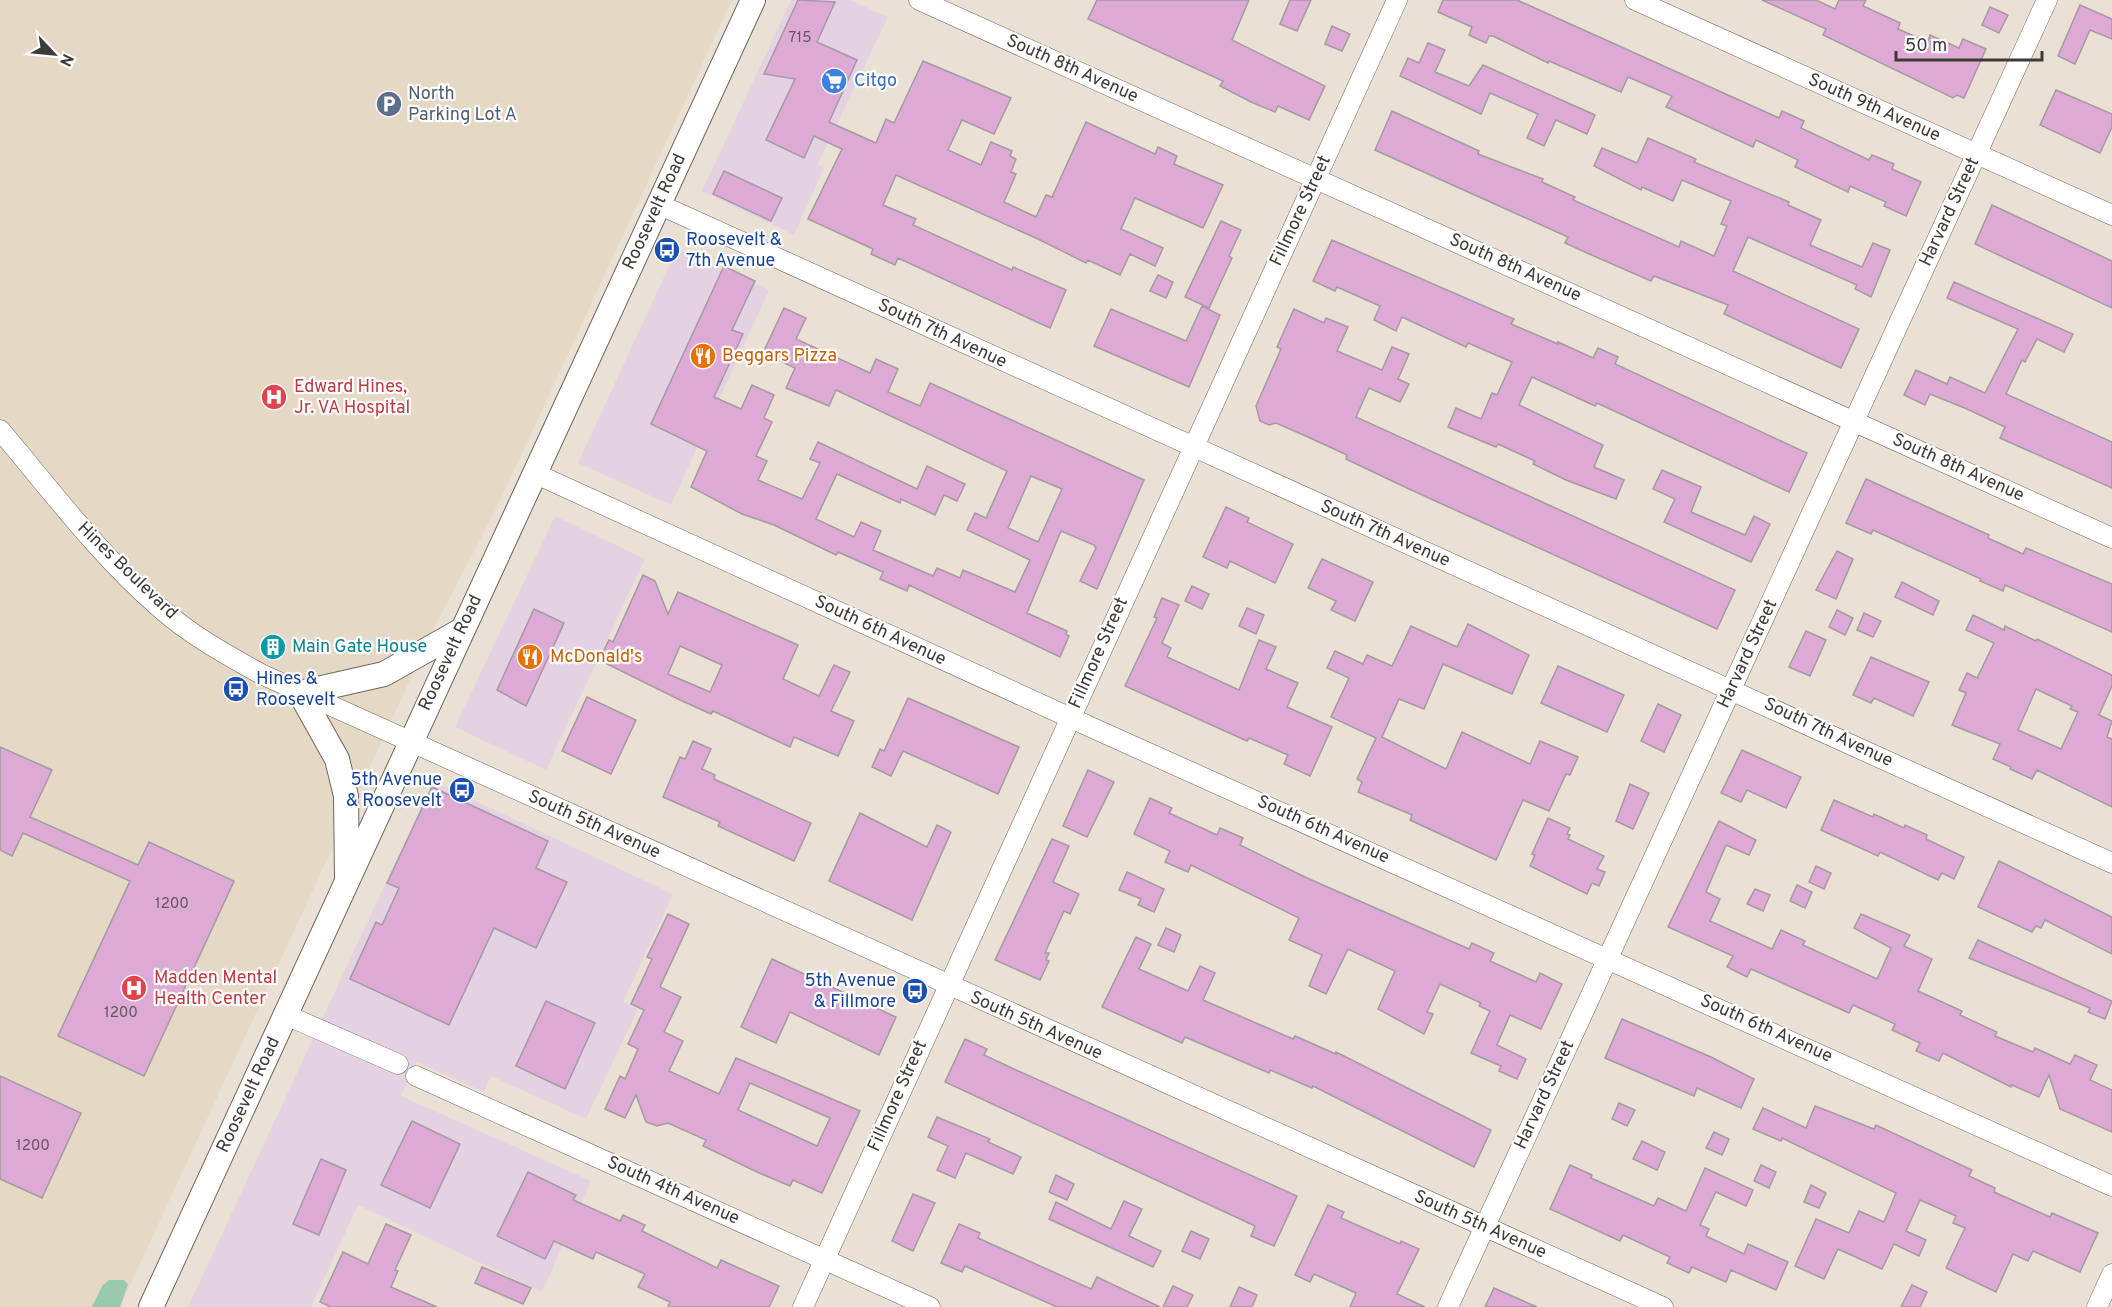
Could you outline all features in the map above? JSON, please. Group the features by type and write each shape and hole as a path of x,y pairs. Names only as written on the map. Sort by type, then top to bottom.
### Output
{"main road":[{"name":"Roosevelt Road","path":"152,1307 753,0"},
{"path":"347,883 346,796 337,759 300,693 384,674 462,630"}],"street":[{"name":"South 8th Avenue","path":"919,0 2112,538"},
{"name":"Fillmore Street","path":"803,1307 1397,0"},
{"name":"South 9th Avenue","path":"1635,0 2112,215"},
{"name":"Harvard Street","path":"1448,1307 2047,0"},
{"name":"South 7th Avenue","path":"658,204 2112,863"},
{"name":"Hines Boulevard","path":"0,430 77,522 159,607 215,648 300,693 410,743"},
{"name":"South 6th Avenue","path":"534,473 1070,717 2112,1185"},
{"name":"South 5th Avenue","path":"410,743 1663,1307"},
{"path":"286,1015 398,1064"},
{"name":"South 4th Avenue","path":"416,1076 930,1307"},
{"path":"2097,1307 2112,1274"}],"shaded area":[{"name":"Edward Hines, Jr. VA Hospital","path":"0,0 732,0 498,505 435,626 120,1307 0,1307"},
{"path":"791,0 850,0 888,17 818,164 824,168 794,235 702,191"},
{"path":"677,249 769,290 671,505 578,463"},
{"path":"555,516 645,559 546,770 455,727"},
{"path":"433,781 673,894 623,1002 638,1009 586,1119 491,1076 484,1092 417,1062 401,1096 591,1181 542,1292 358,1205 311,1307 188,1307"}],"green space":[{"path":"109,1280 124,1280 128,1284 120,1307 92,1307 102,1286"}],"building":[{"path":"798,0 835,2 817,42 857,60 829,122 876,143 886,119 894,123 923,61 1011,98 994,134 962,120 948,150 981,165 991,142 1012,151 1010,156 1016,159 1011,172 1016,174 1004,202 1036,217 1046,195 1052,197 1086,122 1155,154 1158,147 1177,156 1174,164 1223,185 1203,228 1135,198 1121,229 1163,248 1155,266 1130,254 1120,275 1088,260 1086,263 896,175 883,205 916,219 913,225 1012,270 1013,267 1066,290 1050,328 898,258 895,265 871,254 873,249 808,219 842,149 814,136 804,158 766,140 795,79 764,74"},
{"path":"1097,0 1249,0 1232,40 1325,86 1309,120 1278,106 1275,112 1220,86 1223,81 1088,19"},
{"path":"1290,0 1311,0 1297,31 1280,24"},
{"path":"1443,0 1517,0 1779,118 1782,111 1804,121 1801,128 1869,160 1872,155 1894,164 1892,169 1921,182 1906,216 1884,206 1886,202 1850,186 1848,192 1795,167 1798,160 1756,140 1753,147 1666,107 1672,96 1628,77 1621,92 1549,61 1548,63 1493,36 1489,36 1486,43 1469,35 1472,27 1438,12"},
{"path":"1762,0 1816,0 1835,9 1839,0 1866,0 1863,6 1900,23 1898,29 1928,42 1930,35 1959,48 1963,39 1986,49 1964,98 1957,95 1953,98 1823,35 1826,29"},
{"path":"2080,5 2112,19 2112,39 2090,30 2075,64 2058,56"},
{"path":"1990,7 2008,15 1999,33 1982,25"},
{"path":"1332,26 1350,34 1342,51 1325,44"},
{"path":"1428,43 1445,50 1435,72 1469,86 1483,65 1595,115 1587,134 1556,120 1544,146 1527,138 1538,114 1490,93 1481,114 1400,76 1408,58 1419,63"},
{"path":"2056,90 2112,114 2112,127 2100,153 2040,125"},
{"path":"1392,111 1479,151 1478,154 1543,179 1542,182 1575,197 1573,200 1679,247 1681,241 1714,256 1727,226 1721,224 1731,201 1682,180 1673,201 1642,187 1641,190 1594,166 1602,148 1637,163 1648,138 1696,159 1694,162 1789,202 1788,205 1821,220 1810,245 1862,267 1873,243 1890,250 1871,297 1855,289 1857,285 1748,237 1733,271 1859,329 1841,368 1724,314 1728,305 1654,276 1651,281 1587,253 1565,243 1568,237 1375,150"},
{"path":"724,171 782,198 771,221 713,194"},
{"path":"1992,205 2112,261 2112,308 1975,244"},
{"path":"1221,221 1241,230 1229,256 1232,258 1209,308 1185,297"},
{"path":"1332,240 1514,319 1511,324 1558,344 1558,342 1593,358 1598,348 1618,357 1615,364 1807,453 1789,492 1597,403 1595,406 1532,377 1519,405 1603,445 1594,467 1624,480 1616,499 1566,480 1533,464 1535,461 1498,444 1496,447 1448,427 1456,408 1481,419 1492,393 1497,395 1512,362 1468,343 1466,347 1402,317 1396,331 1374,320 1380,306 1337,287 1335,291 1313,281"},
{"path":"724,266 755,281 732,330 743,334 714,397 741,409 752,385 774,395 764,418 772,422 756,456 767,461 758,480 802,499 820,463 810,459 818,442 917,489 927,466 965,484 957,501 944,495 935,515 901,499 900,503 837,474 816,519 854,537 861,522 881,531 873,550 933,576 937,568 960,578 963,570 1015,592 1030,560 967,530 975,513 986,518 1007,471 836,390 829,406 786,388 795,368 763,353 784,308 806,318 796,339 870,373 876,359 898,369 888,392 920,406 930,383 1144,480 1097,589 1080,581 1096,548 1094,545 1061,531 1027,613 1067,631 1066,634 1069,636 1060,657 909,585 907,591 880,579 883,572 838,552 836,555 774,525 742,514 691,487 707,451 651,424","holes":["1031,476 1062,489 1038,542 1008,528"]},
{"path":"1158,275 1173,282 1166,298 1150,291"},
{"path":"1954,282 2073,334 2064,352 2037,339 2025,362 2022,360 2006,394 2112,442 2112,488 2000,438 2005,427 1967,409 1930,394 1925,405 1904,395 1916,370 1947,384 1950,377 1985,393 2018,329 1947,298"},
{"path":"1202,306 1220,315 1189,387 1094,346 1111,309 1186,341"},
{"path":"1294,309 1324,323 1326,318 1348,327 1337,351 1382,370 1392,347 1409,354 1398,379 1409,384 1400,402 1369,388 1356,417 1735,590 1717,629 1409,489 1346,459 1347,455 1308,437 1276,423 1269,425 1260,421 1256,406 1281,349 1277,347"},
{"path":"1662,470 1701,487 1691,512 1745,535 1754,516 1770,524 1751,562 1664,522 1675,499 1653,489"},
{"path":"1866,479 1989,535 1988,538 2023,554 2026,548 2112,584 2112,632 2005,585 2003,591 1873,530 1871,534 1846,523"},
{"path":"1226,507 1249,518 1247,522 1293,544 1275,583 1230,561 1227,568 1203,557"},
{"path":"1837,551 1853,559 1836,599 1816,590"},
{"path":"1322,559 1373,582 1355,621 1331,610 1336,601 1308,588"},
{"path":"643,575 655,581 668,614 678,592 798,645 783,679 819,696 834,665 850,672 831,711 854,721 838,756 794,737 790,747 713,711 711,714 680,700 599,660 609,640 613,642","holes":["680,646 722,665 710,692 668,674"]},
{"path":"1902,582 1939,601 1933,615 1895,597"},
{"path":"1192,586 1209,594 1202,609 1185,601"},
{"path":"1162,598 1179,605 1162,643 1171,648 1167,657 1239,690 1259,640 1276,647 1266,669 1298,683 1287,707 1332,727 1310,776 1284,764 1288,755 1249,738 1247,741 1125,686 1157,618 1154,617"},
{"path":"1247,608 1264,615 1256,634 1239,626"},
{"name":"McDonald's","path":"534,609 564,623 526,706 497,690"},
{"path":"1837,610 1853,618 1845,635 1829,627"},
{"path":"1864,613 1881,621 1873,637 1857,630"},
{"path":"1973,615 2004,630 2005,626 2036,641 2037,639 2112,675 2112,686 2099,715 2112,721 2107,737 2112,739 2112,807 2037,770 2032,779 2010,769 2011,767 1993,759 2000,744 1952,725 1966,693 1959,690 1967,673 1977,678 1994,643 1966,630","holes":["2036,689 2072,706 2070,709 2078,712 2061,749 2018,730"]},
{"path":"1468,624 1529,655 1512,694 1443,664 1424,709 1399,699 1382,737 1446,769 1462,732 1530,764 1540,741 1578,757 1570,775 1566,774 1549,811 1523,800 1496,860 1410,820 1412,815 1358,792 1362,782 1357,779 1376,738 1331,717 1349,678 1327,668 1335,651 1363,664 1367,655 1392,666 1411,626 1457,647"},
{"path":"1806,631 1826,640 1810,676 1789,667"},
{"path":"1871,657 1929,682 1913,716 1874,698 1871,703 1853,695"},
{"path":"1558,666 1624,695 1607,732 1541,703"},
{"path":"587,697 636,720 611,774 562,751"},
{"path":"908,698 1019,747 998,794 903,751 891,776 872,767 880,749 884,751"},
{"path":"1658,704 1681,715 1664,752 1641,741"},
{"path":"693,741 711,749 702,769 715,775 714,779 811,823 794,861 718,826 720,822 663,797 680,757 685,759"},
{"path":"0,747 52,770 30,817 138,865 149,842 234,881 144,1076 58,1036 130,881 23,833 12,856 0,850"},
{"path":"1742,750 1801,777 1786,808 1747,790 1741,802 1721,793"},
{"path":"1088,770 1114,782 1087,837 1063,826"},
{"path":"1630,784 1649,793 1633,829 1616,821"},
{"path":"432,787 548,841 536,868 567,882 536,948 494,928 449,1025 350,979 376,922 382,925 399,888 387,883"},
{"path":"1150,798 1172,808 1169,813 1217,835 1220,828 1243,838 1240,845 1307,878 1469,949 1472,943 1494,953 1490,961 1536,982 1540,973 1562,984 1541,1029 1510,1015 1497,1045 1526,1059 1517,1079 1499,1071 1501,1066 1471,1053 1490,1011 1479,1006 1481,1003 1440,984 1427,1012 1433,1014 1424,1034 1378,1009 1395,971 1348,949 1326,994 1309,986 1322,955 1289,940 1299,918 1191,865 1188,872 1165,862 1170,851 1134,834"},
{"path":"1834,800 1873,817 1874,814 1904,828 1905,825 1927,835 1926,839 1964,857 1954,879 1942,873 1938,880 1880,852 1878,856 1821,830"},
{"path":"860,813 927,847 937,825 951,832 912,920 829,881"},
{"path":"1548,818 1570,828 1567,834 1570,835 1568,839 1604,856 1597,869 1605,872 1599,886 1592,883 1587,894 1530,866 1535,855 1532,854"},
{"path":"1719,821 1756,840 1749,855 1726,845 1706,892 1720,899 1710,921 1772,949 1781,930 1805,941 1803,945 1877,979 1891,948 1854,928 1861,914 1910,935 1904,946 1932,959 1918,991 1962,1011 1960,1015 1997,1032 1995,1036 2033,1052 2035,1048 2070,1064 2075,1055 2097,1065 2090,1080 2112,1090 2112,1132 2060,1109 2049,1075 2039,1097 2012,1085 2011,1087 1943,1053 1939,1061 1916,1051 1920,1043 1892,1030 1895,1024 1853,1005 1849,1013 1751,969 1747,977 1727,967 1733,956 1668,927"},
{"path":"1052,839 1069,846 1053,882 1079,894 1070,914 1064,911 1045,953 1049,953 1046,960 1049,961 1040,980 995,960"},
{"path":"1999,861 2112,917 2112,954 2045,920 2041,928 2036,926 2032,932 1978,907"},
{"path":"1816,866 1831,873 1824,889 1809,882"},
{"path":"1127,872 1164,889 1154,912 1138,905 1141,899 1119,890"},
{"path":"1797,885 1812,892 1805,908 1790,901"},
{"path":"1755,889 1770,895 1763,911 1747,904"},
{"path":"668,914 689,924 660,987 681,997 664,1032 683,1041 669,1071 719,1094 736,1058 860,1111 822,1193 793,1180 790,1186 757,1172 703,1146 706,1140 668,1123 657,1126 646,1122 636,1095 625,1118 605,1109 620,1076 625,1079 638,1049 628,1044 644,1010 631,1004 652,959 647,957","holes":["750,1083 830,1118 817,1146 738,1110"]},
{"path":"1166,928 1181,935 1174,952 1158,945"},
{"path":"1136,937 1151,944 1139,969 1188,991 1200,966 1215,973 1203,1000 1293,1039 1295,1036 1336,1054 1336,1052 1491,1130 1474,1167 1313,1086 1312,1088 1270,1070 1269,1073 1185,1037 1182,1043 1102,1007"},
{"path":"1978,940 2112,1001 2105,1019 2088,1012 2090,1008 1969,958"},
{"path":"772,959 896,1017 879,1055 790,1012 776,1043 741,1027"},
{"path":"546,1001 595,1023 565,1089 516,1066"},
{"path":"1622,1019 1711,1057 1754,1079 1741,1108 1697,1088 1694,1096 1605,1058"},
{"path":"965,1039 987,1049 984,1055 1297,1196 1274,1246 1251,1236 1255,1226 945,1082"},
{"path":"0,1076 81,1113 42,1198 0,1179"},
{"path":"1619,1103 1635,1110 1627,1126 1612,1119"},
{"path":"1815,1106 1874,1129 1876,1125 1972,1170 1969,1176 1995,1188 1994,1192 2050,1217 2052,1213 2098,1233 2080,1272 2033,1251 2028,1261 2013,1254 1996,1292 1946,1268 1965,1228 1953,1223 1956,1216 1920,1200 1906,1231 1926,1240 1919,1256 1894,1244 1882,1269 1838,1249 1824,1279 1795,1266 1816,1219 1849,1233 1859,1211 1884,1222 1896,1193 1782,1138 1781,1141 1753,1129 1763,1108 1806,1128"},
{"path":"937,1117 990,1139 988,1142 1021,1157 1013,1174 966,1153 955,1178 937,1170 948,1146 928,1137"},
{"path":"412,1121 460,1144 430,1208 381,1185"},
{"path":"1714,1132 1729,1139 1722,1155 1706,1148"},
{"path":"1642,1141 1665,1152 1657,1170 1633,1159"},
{"path":"321,1159 346,1170 319,1235 293,1224"},
{"path":"1570,1165 1592,1175 1591,1178 1654,1206 1658,1198 1686,1211 1705,1168 1753,1190 1746,1206 1716,1192 1700,1225 1709,1229 1706,1236 1744,1254 1748,1244 1788,1262 1776,1290 1731,1270 1726,1282 1692,1267 1689,1273 1667,1263 1670,1257 1623,1235 1620,1241 1550,1209"},
{"path":"1761,1165 1776,1172 1769,1188 1754,1181"},
{"path":"528,1172 576,1195 573,1200 620,1221 623,1215 645,1225 642,1231 717,1268 721,1260 779,1286 769,1307 668,1307 670,1302 638,1287 645,1274 596,1252 593,1259 554,1241 545,1259 497,1236"},
{"path":"1056,1175 1074,1184 1067,1200 1049,1192"},
{"path":"1811,1185 1826,1193 1819,1208 1804,1202"},
{"path":"913,1194 935,1203 913,1251 892,1241"},
{"path":"1124,1201 1142,1209 1129,1236 1161,1251 1153,1267 1049,1219 1056,1202 1111,1229"},
{"path":"1328,1205 1344,1212 1341,1218 1400,1244 1401,1241 1419,1249 1397,1294 1425,1307 1350,1307 1356,1293 1314,1274 1310,1282 1295,1275"},
{"path":"386,1224 411,1235 395,1270 398,1271 391,1287 437,1307 331,1307 320,1302 343,1252 368,1264"},
{"path":"959,1224 980,1233 978,1238 1091,1289 1097,1277 1160,1307 1057,1307 965,1266 962,1272 941,1263"},
{"path":"1191,1231 1209,1239 1200,1259 1182,1251"},
{"path":"482,1267 531,1288 523,1304 475,1283"},
{"path":"1912,1285 1927,1292 1920,1307 1901,1307"},
{"path":"1173,1286 1193,1295 1187,1307 1163,1307"},
{"path":"1239,1287 1257,1295 1252,1307 1230,1307"},
{"path":"1494,1288 1537,1307 1485,1307"}],"place":[{"name":"Citgo","path":"834,81"},
{"name":"North Parking Lot A","path":"389,104"},
{"name":"Roosevelt & 7th Avenue","path":"667,250"},
{"name":"Beggars Pizza","path":"703,356"},
{"name":"Edward Hines, Jr. VA Hospital","path":"274,397"},
{"name":"Main Gate House","path":"273,647"},
{"name":"McDonald's","path":"530,657"},
{"name":"Hines & Roosevelt","path":"236,689"},
{"name":"5th Avenue & Roosevelt","path":"462,790"},
{"name":"Madden Mental Health Center","path":"134,988"},
{"name":"5th Avenue & Fillmore","path":"915,991"}]}
